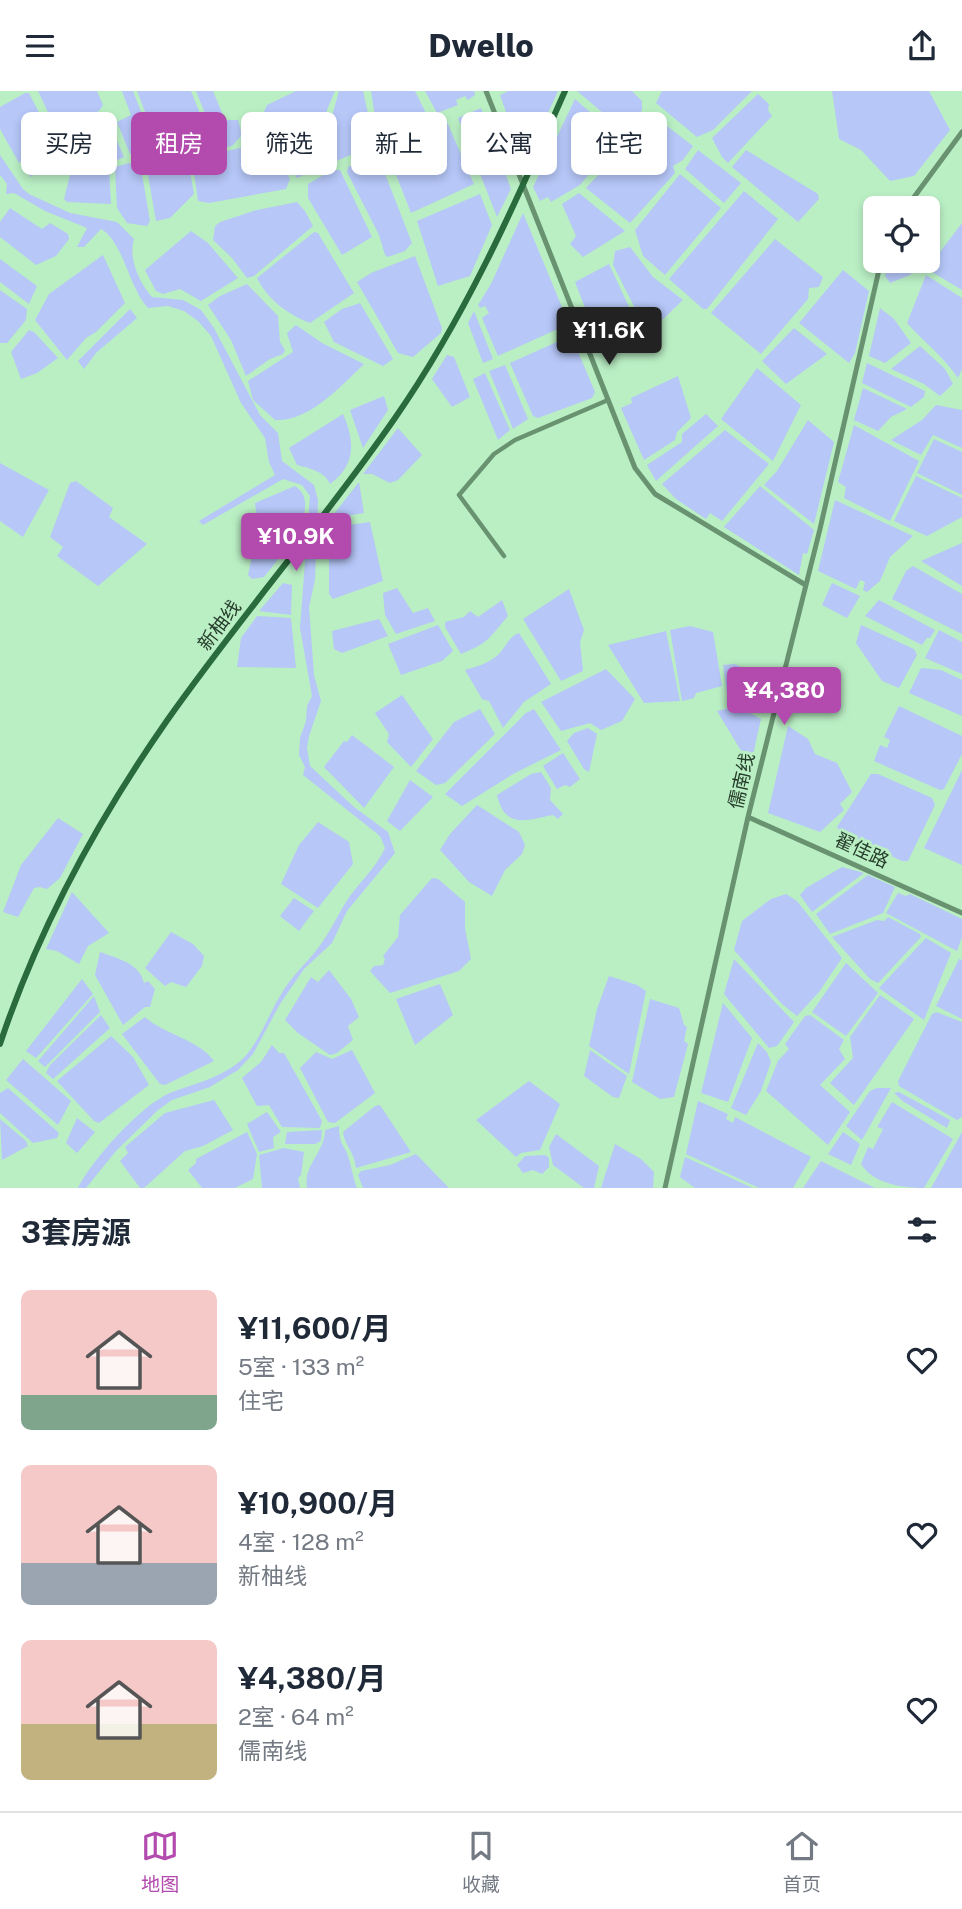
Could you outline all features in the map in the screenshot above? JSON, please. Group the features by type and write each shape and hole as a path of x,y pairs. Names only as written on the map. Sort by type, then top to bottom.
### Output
{"main road":[{"name":"新柚线","path":"0,1044 31,962 103,821 166,723 395,418 450,334 524,183 565,91"}],"street":[{"path":"486,91 635,468 655,494 804,584"},
{"path":"915,196 962,132"},
{"name":"儒南线","path":"664,1188 748,817 804,584 820,529 878,273"},
{"path":"504,556 459,495 494,454 515,440 608,400"},
{"name":"翟佳路","path":"748,817 962,913"}],"water":[{"path":"38,91 97,91 103,105 96,112 48,112"},
{"path":"122,91 133,91 141,112 131,112 131,115"},
{"path":"137,91 191,91 199,112 145,112"},
{"path":"196,91 213,91 222,112 204,112"},
{"path":"296,91 335,91 327,112 264,112 267,105"},
{"path":"339,91 363,91 368,112 351,112 351,155 337,161 337,112 333,112"},
{"path":"371,91 415,91 425,111 425,112 374,112"},
{"path":"425,91 474,91 475,95 468,100 465,96 456,100 458,105 436,112"},
{"path":"508,91 558,91 548,112 506,112 500,95"},
{"path":"577,91 632,91 642,101 641,112 602,112"},
{"path":"662,91 752,91 713,130 697,137 656,103"},
{"path":"832,91 929,91 950,130 914,176 890,181 861,150 839,139"},
{"path":"29,93 39,112 21,112 19,163 0,129 0,107"},
{"path":"758,94 769,104 768,110 772,116 728,163 712,138"},
{"path":"575,99 590,112 571,112 571,175 589,175 580,185 551,202 548,197 540,201 533,187 539,175 557,175 557,137"},
{"path":"131,115 131,154 130,154 117,122"},
{"path":"227,120 238,120 241,136 232,146 227,147"},
{"path":"447,122 461,154 461,175 470,175 474,184 411,213 396,175 447,175"},
{"path":"667,126 693,146 683,160 673,166 675,173 630,223 586,188 598,175 667,175"},
{"path":"117,141 124,157 117,160"},
{"path":"241,148 241,175 288,175 290,179 286,189 209,203 198,201 194,175 227,175 227,151"},
{"path":"698,150 741,183 724,203 685,169"},
{"path":"746,150 818,194 819,199 798,222 732,167"},
{"path":"0,155 29,194 70,213 117,222 134,239 134,262 147,291 152,297 183,300 201,310 214,328 260,415 278,433 282,461 314,485 318,500 315,580 309,607 314,675 321,701 309,736 307,748 310,766 354,807 388,832 395,853 347,911 332,943 304,969 280,1004 253,1054 238,1070 210,1087 172,1100 158,1110 116,1151 86,1188 78,1188 94,1163 145,1109 170,1093 222,1073 245,1056 257,1040 285,988 318,948 346,901 374,867 385,848 380,836 303,775 305,767 299,755 300,738 312,696 300,628 310,496 302,485 283,479 203,525 199,521 275,475 269,462 265,438 241,403 211,336 198,321 184,311 168,306 148,308 136,289 121,254 109,235 101,229 84,247 77,247 87,228 45,211 14,193 6,194 7,184 0,175"},
{"path":"129,163 131,175 142,175 150,221 147,226 127,223 117,208 117,166"},
{"path":"351,166 351,175 385,175 412,243 405,251 388,257 385,255 379,235 347,172"},
{"path":"337,170 340,170 372,237 342,255 308,198 308,184 323,175 337,175"},
{"path":"680,174 721,208 665,275 643,256 635,230"},
{"path":"70,175 109,175 111,204 67,202 64,199"},
{"path":"148,175 191,175 194,194 170,218 156,221"},
{"path":"480,175 506,175 511,189 497,217"},
{"path":"744,191 778,219 707,309 703,309 669,279"},
{"path":"579,193 625,231 583,257 570,244 576,236 562,204"},
{"path":"480,194 492,225 470,276 438,286 417,221"},
{"path":"297,202 313,226 254,276 247,278 232,258 213,240 215,226 220,222 257,210"},
{"path":"10,208 42,229 50,223 68,234 69,239 56,256 36,265 0,237 0,222"},
{"path":"523,213 569,324 498,356 482,318 489,313 485,306 480,308 478,305 491,284"},
{"path":"962,223 962,290 934,273 940,273 940,252"},
{"path":"191,231 208,243 238,278 201,301 180,289 163,294 156,291 145,270"},
{"path":"314,232 318,233 354,293 310,323 279,305 257,278"},
{"path":"775,239 823,277 819,287 809,288 808,299 761,354 711,313"},
{"path":"630,247 653,277 683,300 658,324 643,324 613,265 615,251"},
{"path":"103,255 125,303 96,332 86,338 67,360 35,320 49,294"},
{"path":"415,256 442,328 441,333 413,357 398,353 357,282 371,273"},
{"path":"0,259 37,286 29,304 0,282"},
{"path":"609,264 631,311 597,329 591,323 575,282"},
{"path":"843,270 869,291 855,353 849,363 799,323"},
{"path":"886,273 912,273 890,283"},
{"path":"926,275 962,298 962,369 958,378 907,323"},
{"path":"247,284 278,316 280,342 285,350 283,354 270,359 246,376 231,340 208,305 220,296"},
{"path":"0,290 27,309 26,320 7,343 0,343"},
{"path":"360,303 393,359 383,366 334,342 324,322 342,309"},
{"path":"880,308 894,319 911,343 885,363 869,356"},
{"path":"130,309 137,318 96,353 84,369 78,361"},
{"path":"474,311 493,359 483,363 468,323"},
{"path":"296,325 322,343 364,364 335,392 312,409 288,419 275,420 253,400 248,381 293,352 287,333"},
{"path":"794,328 827,354 786,384 762,361"},
{"path":"29,330 58,358 37,373 21,379 11,352"},
{"path":"568,337 573,340 595,392 592,398 538,418 533,416 510,363"},
{"path":"920,346 945,369 953,384 940,396 924,384 891,369"},
{"path":"447,355 454,357 470,397 452,407 432,379"},
{"path":"867,363 925,391 924,397 911,407 862,383"},
{"path":"505,365 528,419 513,429 489,371"},
{"path":"757,368 801,405 773,461 721,419"},
{"path":"485,373 510,430 498,440 473,379"},
{"path":"678,376 691,418 677,432 675,440 644,460 621,408 632,403 631,398"},
{"path":"863,388 907,409 891,417 878,431 854,420"},
{"path":"384,396 388,410 363,448 350,410"},
{"path":"936,405 962,410 962,448 933,435 921,455 891,440 922,420"},
{"path":"343,414 350,434 351,452 345,469 330,484 321,473 297,465 289,448"},
{"path":"706,414 718,426 656,481 647,465 682,442 682,434"},
{"path":"808,420 834,442 814,524 764,485 777,471"},
{"path":"854,425 919,461 890,521 844,498 846,487 838,482"},
{"path":"398,428 422,455 398,480 390,483 372,474 363,474"},
{"path":"725,430 769,464 722,521 710,513 706,519 676,499 662,484"},
{"path":"934,439 962,452 962,495 917,473"},
{"path":"0,463 49,490 23,537 0,521"},
{"path":"916,476 962,498 962,517 927,536 894,521"},
{"path":"76,481 113,508 109,517 147,544 98,586 57,556 63,547 50,537 70,483"},
{"path":"359,482 364,513 330,519"},
{"path":"295,486 303,495 303,519 288,546 264,577 252,579 248,575 258,527 255,503"},
{"path":"760,486 814,530 807,554 803,553 799,575 724,527"},
{"path":"835,500 913,536 890,557 880,581 867,592 863,590 865,582 860,580 856,589 818,571"},
{"path":"370,522 383,581 333,599 329,594 329,538 349,525"},
{"path":"962,543 962,586 921,561"},
{"path":"913,566 962,594 962,634 892,599 906,571"},
{"path":"283,583 292,585 291,615 259,611"},
{"path":"832,583 860,596 847,618 822,605"},
{"path":"397,588 413,613 428,608 435,621 396,634 385,615 383,593"},
{"path":"569,589 584,630 580,642 583,671 561,681 523,619"},
{"path":"502,600 508,616 483,643 461,654 445,627 445,622 464,617 470,611 478,617"},
{"path":"879,600 935,630 930,638 922,645 865,616"},
{"path":"257,616 291,618 296,668 237,667 241,638"},
{"path":"379,619 388,636 342,653 334,649 332,631"},
{"path":"438,625 453,651 442,661 401,675 388,644"},
{"path":"861,625 914,649 917,655 899,688 882,681 856,643"},
{"path":"690,626 713,632 722,686 696,693 694,698 682,701 670,630"},
{"path":"939,630 962,642 962,674 925,658"},
{"path":"666,631 680,701 644,703 608,645"},
{"path":"519,633 551,684 524,702 503,728 489,701 482,699 465,670 494,658 512,637"},
{"path":"735,664 770,681 762,713 727,693 723,665"},
{"path":"921,668 941,670 962,680 962,716 909,693"},
{"path":"606,669 635,699 622,721 601,730 590,723 561,731 541,702"},
{"path":"402,695 433,739 411,767 387,742 389,734 375,713"},
{"path":"737,706 761,719 752,759 743,754 717,711"},
{"path":"899,706 962,736 962,754 944,789 940,790 874,761 880,745 887,748 890,740 884,737"},
{"path":"480,709 495,734 445,783 436,785 416,771 454,722"},
{"path":"534,709 561,750 515,773 462,806 445,794 526,713"},
{"path":"788,726 808,739 815,754 837,763 852,792 840,804 844,810 820,832 768,813"},
{"path":"588,728 597,734 589,772 584,769 567,741 574,733"},
{"path":"352,735 394,767 364,808 324,767"},
{"path":"563,753 580,779 570,787 565,785 557,789 543,766"},
{"path":"962,770 962,865 924,848"},
{"path":"541,772 551,788 550,800 563,814 558,819 553,815 518,820 505,814 497,795 531,774"},
{"path":"871,774 878,774 932,798 935,805 908,861 902,861 840,832 837,827"},
{"path":"410,780 433,797 400,831 387,821"},
{"path":"477,805 519,832 525,845 522,854 505,870 492,896 469,882 440,850 450,834"},
{"path":"58,818 83,834 60,878 47,889 34,888 18,917 3,912 21,865"},
{"path":"318,822 349,842 353,864 318,908 281,884 299,845"},
{"path":"842,867 864,873 812,912 800,895 806,888"},
{"path":"868,875 895,887 883,913 830,934 816,914"},
{"path":"432,878 438,879 465,902 465,928 471,959 459,971 390,993 370,971 374,966 383,965 383,956 398,937 400,915"},
{"path":"72,892 109,933 88,946 79,964 57,951 46,949"},
{"path":"898,893 906,896 910,894 962,919 962,937 957,951 886,913"},
{"path":"786,894 797,901 842,958 819,992 797,1016 782,1004 734,950 742,921 771,899"},
{"path":"294,898 314,911 299,931 280,916"},
{"path":"888,917 921,937 878,983 870,979 832,937 877,920 884,921"},
{"path":"171,932 193,944 204,956 202,966 186,987 171,982 165,986 145,968"},
{"path":"926,938 951,953 924,1020 879,988"},
{"path":"100,952 133,966 142,976 144,983 148,981 155,989 150,1007 145,1007 123,1025 95,975"},
{"path":"734,959 794,1022 777,1046 769,1048 724,994"},
{"path":"959,959 962,960 962,1019 936,1006"},
{"path":"846,963 878,993 846,1036 812,1012"},
{"path":"329,970 351,999 359,1017 348,1026 353,1040 337,1053 330,1055 298,1033 285,1020 311,977 318,982"},
{"path":"609,976 637,985 646,991 629,1074 589,1046 597,1009"},
{"path":"82,979 93,994 36,1058 26,1051"},
{"path":"440,984 453,1015 415,1045 396,999"},
{"path":"880,995 914,1019 854,1105 830,1083 853,1058 850,1037"},
{"path":"94,996 100,1012 45,1067 38,1061"},
{"path":"650,999 679,1008 687,1027 684,1041 688,1044 674,1097 660,1099 632,1082"},
{"path":"723,1003 752,1038 728,1102 701,1093"},
{"path":"936,1012 962,1022 962,1117 957,1120 899,1086 898,1081 932,1014"},
{"path":"101,1015 110,1028 53,1079 46,1073 50,1065"},
{"path":"810,1015 844,1040 839,1049 845,1059 820,1085 850,1112 828,1145 766,1091 778,1061 789,1049 785,1044 805,1016"},
{"path":"145,1017 199,1047 214,1061 165,1085 160,1084 122,1034"},
{"path":"111,1036 133,1057 149,1085 99,1123 94,1121 57,1081"},
{"path":"758,1043 767,1052 771,1062 761,1091 746,1115 731,1108"},
{"path":"272,1045 279,1053 284,1053 322,1121 320,1128 282,1127 269,1105 257,1106 242,1078 261,1062"},
{"path":"352,1050 375,1093 335,1123 328,1122 300,1068 316,1052 332,1059"},
{"path":"590,1050 627,1076 619,1098 613,1097 584,1076"},
{"path":"23,1059 71,1101 58,1125 6,1080"},
{"path":"529,1081 560,1104 540,1150 521,1153 516,1157 476,1120"},
{"path":"8,1088 59,1133 57,1138 33,1143 0,1113 0,1093"},
{"path":"891,1088 862,1140 846,1126 870,1091"},
{"path":"899,1092 950,1120 947,1128 894,1093"},
{"path":"214,1100 233,1130 203,1146 185,1151 144,1188 140,1188 120,1161 128,1153 125,1147 165,1113"},
{"path":"698,1101 728,1114 726,1119 733,1123 735,1117 811,1157 793,1188 759,1188 686,1154"},
{"path":"892,1102 953,1139 924,1188 898,1186 881,1180 866,1171 861,1164 868,1147 873,1149 883,1129 877,1127"},
{"path":"380,1105 411,1152 356,1168 343,1132 375,1106"},
{"path":"267,1112 281,1132 273,1137 274,1148 259,1152 247,1124"},
{"path":"77,1118 95,1132 77,1153 66,1143"},
{"path":"0,1119 26,1141 28,1146 2,1160"},
{"path":"339,1126 341,1141 357,1188 307,1188 308,1172 322,1145 325,1130"},
{"path":"322,1130 321,1141 315,1144 285,1144 287,1132"},
{"path":"247,1132 257,1154 253,1179 235,1188 202,1188 188,1170 196,1163 196,1159"},
{"path":"843,1132 860,1144 851,1165 828,1154"},
{"path":"962,1132 962,1188 931,1188"},
{"path":"556,1134 599,1166 594,1188 584,1188 553,1165 549,1147"},
{"path":"615,1144 641,1159 654,1172 653,1188 601,1188"},
{"path":"284,1148 304,1152 301,1175 298,1178 300,1188 262,1188 259,1155"},
{"path":"416,1154 449,1188 363,1188 358,1175 361,1171 390,1165"},
{"path":"545,1155 549,1158 549,1167 542,1174 533,1170 523,1173 517,1165 525,1156"},
{"path":"685,1157 753,1188 695,1188 680,1177"},
{"path":"821,1161 875,1188 803,1188"}]}
